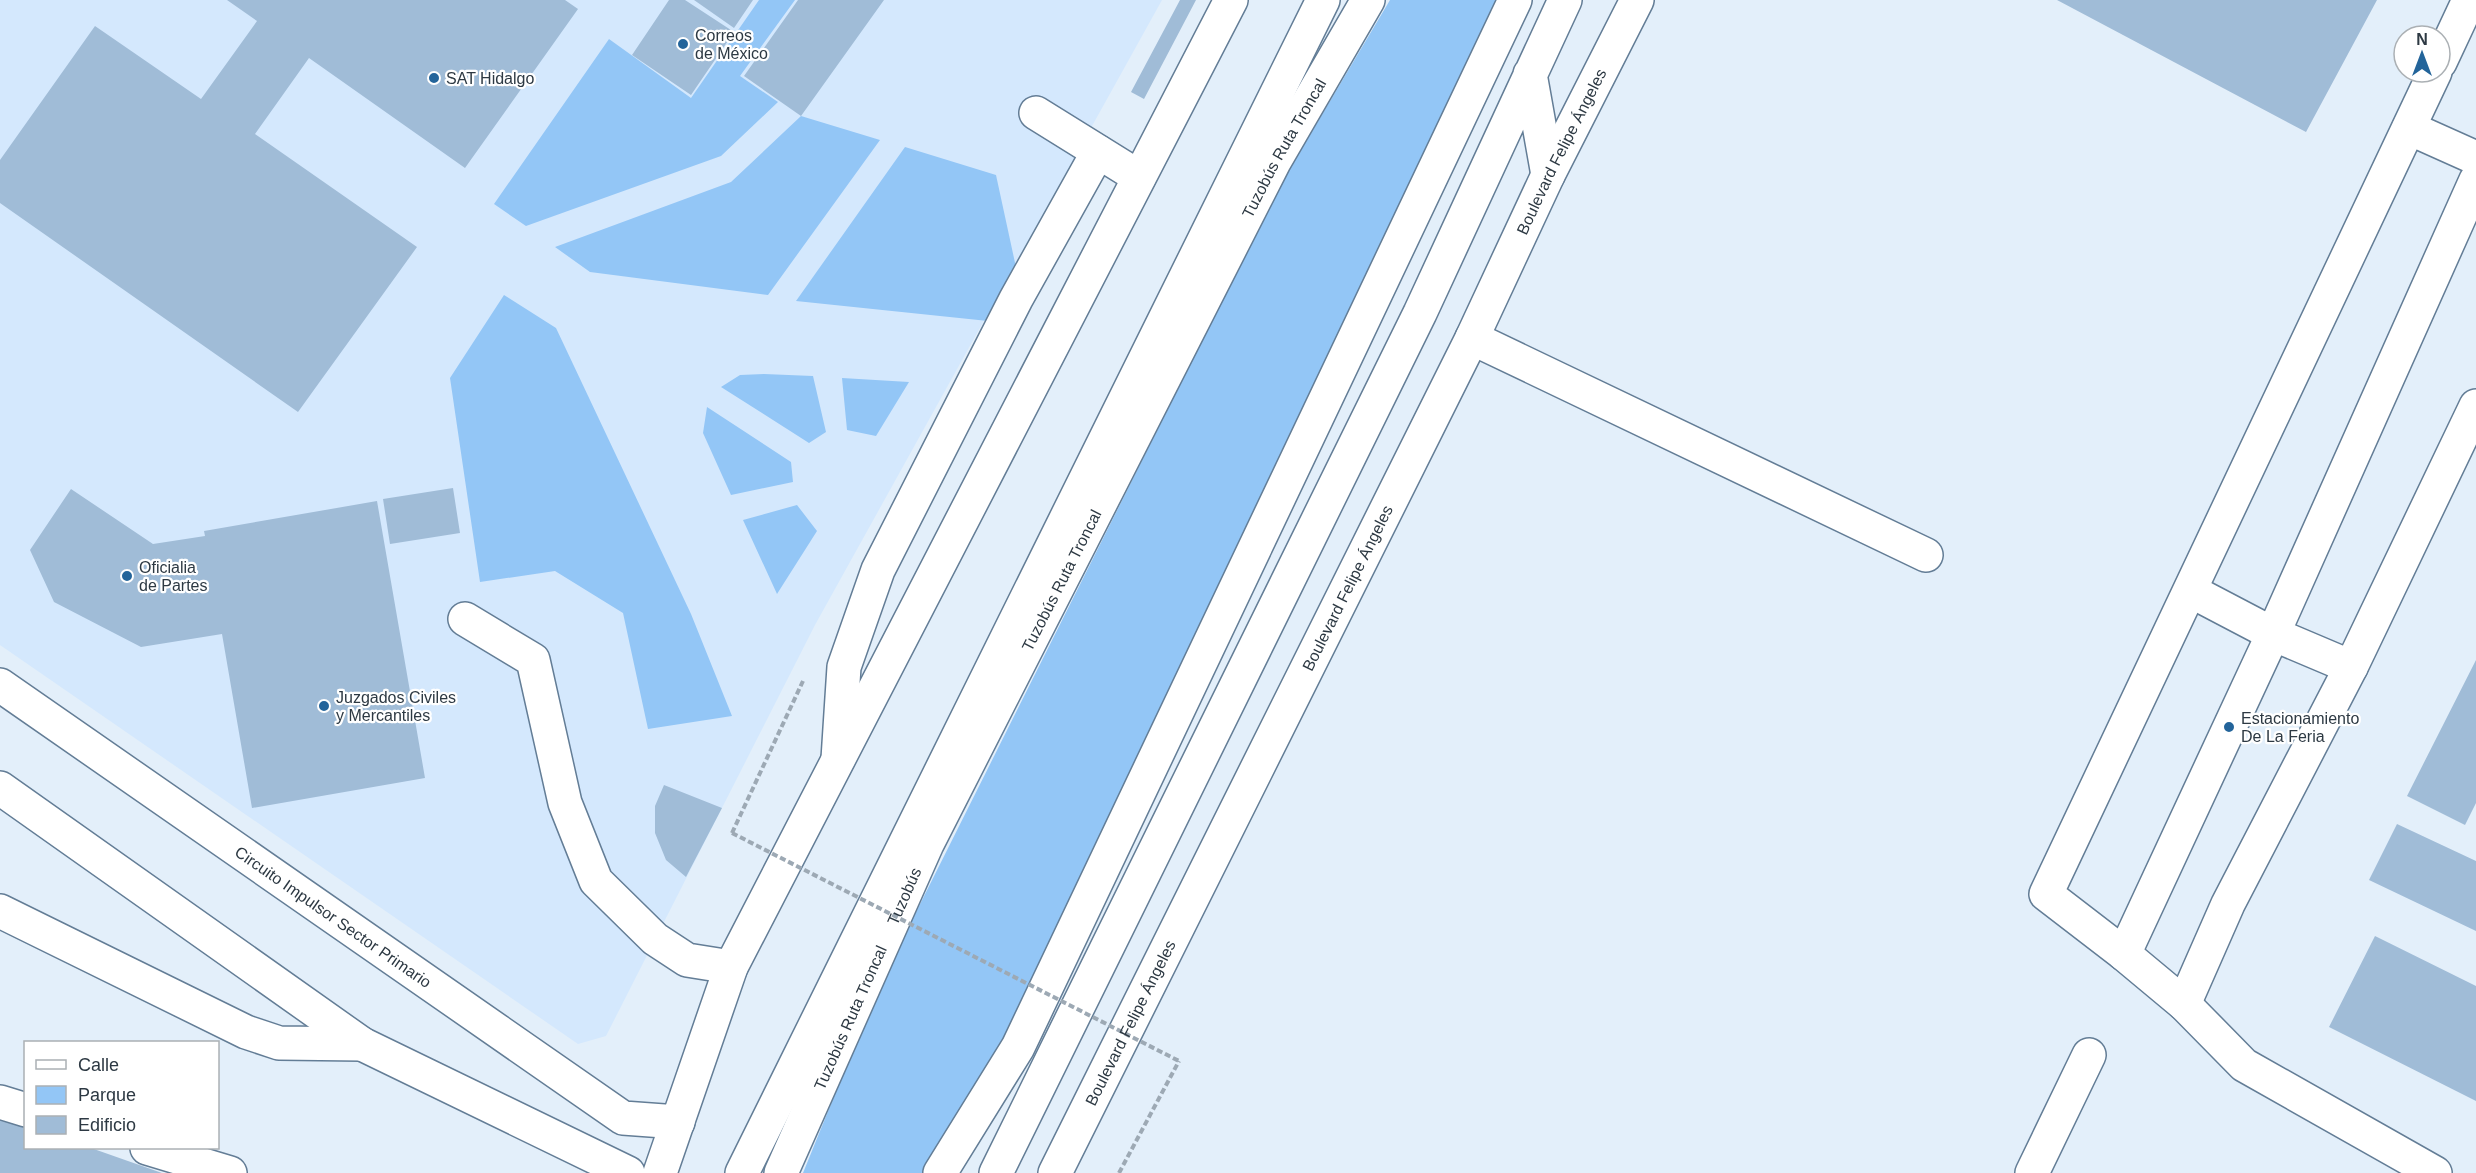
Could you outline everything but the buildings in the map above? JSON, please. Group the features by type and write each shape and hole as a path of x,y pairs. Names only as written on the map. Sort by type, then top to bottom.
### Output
{"main road":[{"path":"660,1173 731,967 1231,0"},
{"path":"742,1173 1323,0"},
{"name":"Tuzobús Ruta Troncal","path":"781,1173 927,844 1274,162 1368,0"},
{"path":"956,1173 1515,0"},
{"path":"996,1173 1420,313 1565,0"},
{"name":"Boulevard Felipe Ángeles","path":"1054,1173 1472,338 1548,175 1637,0"},
{"path":"2452,36 2469,0"},
{"path":"1530,74 1548,175"},
{"path":"2429,84 2046,894 2184,1004 2244,1065 2435,1173"},
{"path":"1036,113 1138,177"},
{"path":"2409,128 2476,158"},
{"path":"838,759 844,667 878,570 1016,299 1098,152"},
{"path":"2124,954 2273,634 2476,180"},
{"path":"1472,338 1926,555"},
{"path":"2184,1004 2228,904 2351,667 2476,406"},
{"path":"2191,591 2273,634 2351,667"},
{"path":"465,619 533,660 565,803 596,881 654,939 687,960 731,967"},
{"name":"Circuito Impulsor Sector Primario","path":"0,685 623,1118 678,1122"},
{"path":"0,788 362,1044 628,1173"},
{"name":"Tuzobús","path":"763,1173 927,844"},
{"path":"0,911 246,1032 279,1043 362,1044"},
{"path":"940,1173 1018,1047"},
{"path":"2032,1173 2089,1055"},
{"path":"0,1102 24,1109"},
{"path":"150,1149 230,1173"}],"path":[{"path":"813,684 803,679 732,833 1179,1061 1119,1173"},
{"path":"758,851 763,840"}],"shaded area":[{"path":"0,0 1162,0 815,625 606,1036 578,1044 0,645"}],"green space":[{"path":"759,0 795,0 740,76 778,102 721,156 526,226 494,204 609,39 691,98"},
{"path":"1390,0 1506,0 1011,1043 930,1173 803,1173 878,988 1279,187"},
{"path":"801,116 880,140 768,295 590,272 555,247 731,182"},
{"path":"905,147 996,175 1017,272 988,321 796,301"},
{"path":"504,295 556,328 691,614 732,716 648,729 623,613 555,571 480,582 450,378"},
{"path":"740,375 813,376 826,432 809,443 721,387"},
{"path":"842,378 909,382 876,436 847,430"},
{"path":"707,407 791,462 793,482 731,495 703,433"},
{"path":"797,505 817,531 777,594 743,520"}],"place":[{"name":"Correos de México","path":"683,44"},
{"name":"SAT Hidalgo","path":"434,78"},
{"name":"Oficialia de Partes","path":"127,576"},
{"name":"Juzgados Civiles y Mercantiles","path":"324,706"},
{"name":"Estacionamiento De La Feria","path":"2229,727"}]}
